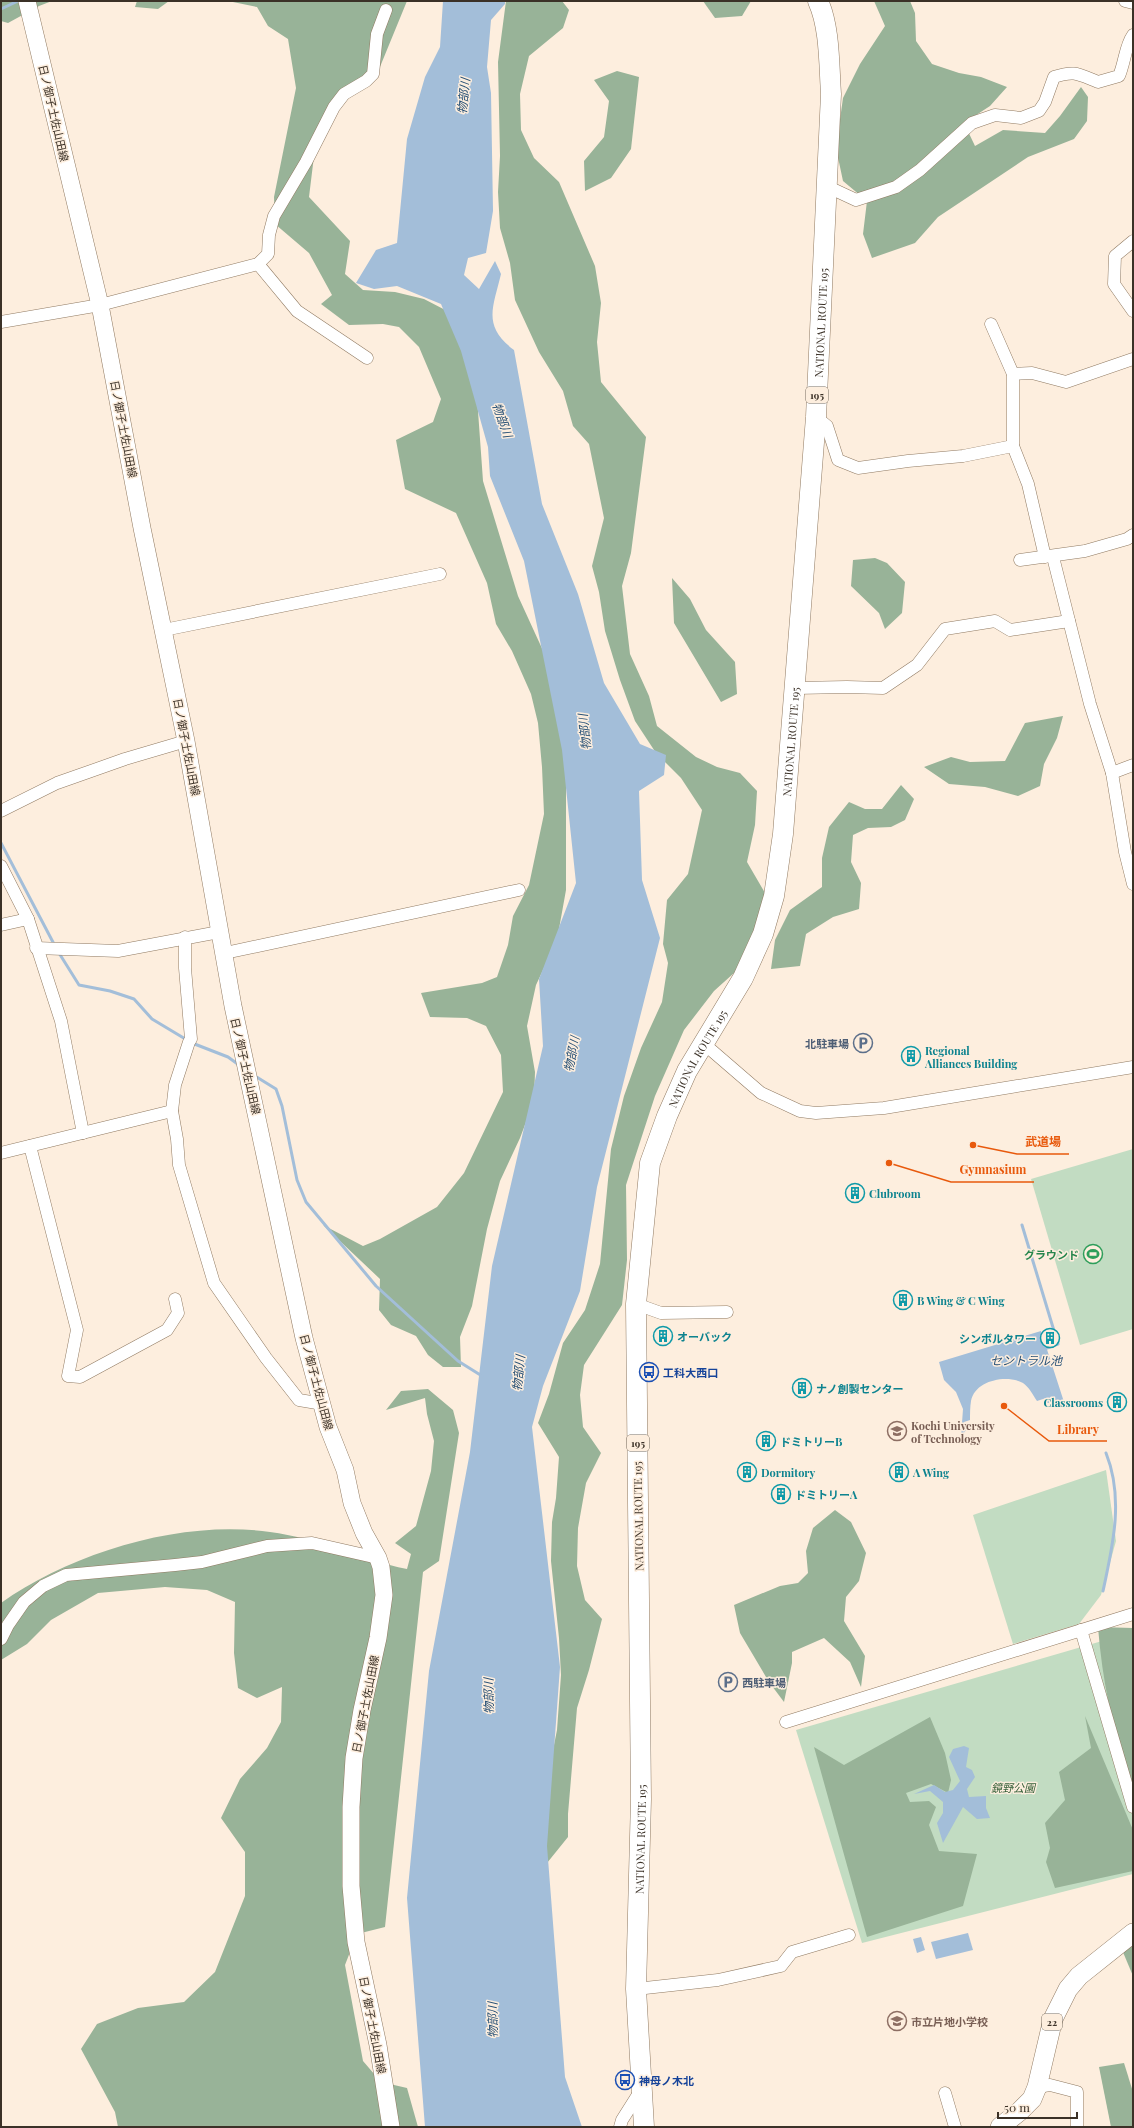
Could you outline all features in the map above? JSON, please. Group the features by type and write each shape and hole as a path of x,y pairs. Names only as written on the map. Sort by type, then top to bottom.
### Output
{"highway":[{"name":"NATIONAL ROUTE 195","path":"644,2127 636,1989 641,1798 636,1304 650,1163 667,1116 687,1071 743,978 764,934 774,896 783,834 796,688 816,416 831,94 829,58 823,11 818,1"}],"main road":[{"name":"日ノ御子土佐山田線","path":"28,3 100,305 186,740 225,953 232,1006 304,1338 328,1427 345,1470 352,1502 364,1533 378,1558 384,1595 378,1638 362,1710 354,1758 351,1807 351,1886 356,1942 378,2045 391,2127"},
{"name":"22","path":"1000,2127 1032,2099 1037,2087 1053,2019 1068,1990 1079,1976 1133,1933"}],"street":[{"path":"1125,1 1133,3"},
{"path":"1,322 100,305 258,264 268,254 269,235 274,216 306,162 334,107 344,94 366,82 373,74 377,34 386,10"},
{"path":"826,186 856,200 896,187 920,170 972,123 995,115 1021,118 1038,111 1046,102 1054,77 1070,72 1098,82 1119,76 1125,64 1129,40 1133,34"},
{"path":"1133,241 1115,256 1114,284 1133,311"},
{"path":"258,264 297,311 366,358"},
{"path":"991,324 1013,374 1013,446 1028,484 1069,621 1090,704 1112,773 1125,852 1133,884"},
{"path":"1013,374 1032,373 1066,382 1133,359"},
{"path":"816,416 826,426 838,460 858,468 908,461 963,456 1013,446"},
{"path":"1020,560 1086,551 1128,539 1133,535"},
{"path":"164,630 440,574"},
{"path":"796,688 847,686 883,688 917,665 945,628 995,621 1010,630 1069,621"},
{"path":"1,811 57,782 186,740"},
{"path":"1112,773 1133,765"},
{"path":"1,866 28,919 36,948 61,1021 83,1133"},
{"path":"225,953 519,890"},
{"path":"1,925 28,919"},
{"path":"36,948 118,952 185,937 220,932"},
{"path":"185,937 185,968 191,1039 175,1085 172,1111 178,1139 179,1165 214,1282 266,1358 299,1400 323,1404"},
{"path":"703,1043 761,1093 800,1111 816,1113 884,1108 1133,1067"},
{"path":"1,1152 172,1111"},
{"path":"30,1146 77,1330 68,1376 80,1377 167,1330 178,1313 175,1299"},
{"path":"636,1304 661,1312 727,1312"},
{"path":"1,1639 8,1624 24,1602 43,1586 66,1575 202,1562 267,1546 312,1543 378,1558"},
{"path":"786,1722 1133,1614"},
{"path":"1082,1630 1133,1807"},
{"path":"636,1989 718,1980 781,1966 792,1952 850,1935"},
{"path":"1037,2087 1050,2085 1077,2092 1077,2127"},
{"path":"620,2127 622,2120 641,2090"},
{"path":"945,2093 955,2127"}],"green space":[{"path":"1,1 52,1 39,6 8,23 1,21"},
{"path":"137,1 169,1 158,9 135,7"},
{"path":"228,1 407,1 375,79 326,110 314,156 309,197 350,241 345,274 363,290 395,292 424,299 453,314 477,397 483,481 518,596 556,679 566,777 566,890 557,940 536,985 527,1026 535,1072 534,1101 520,1138 500,1181 487,1229 472,1306 460,1337 461,1367 443,1367 428,1355 416,1336 391,1325 379,1310 380,1279 323,1225 363,1246 380,1239 437,1207 464,1173 503,1092 501,1055 486,1026 467,1018 430,1017 421,993 482,983 497,977 508,945 513,916 529,885 544,814 538,723 531,694 512,651 496,624 487,583 456,513 405,489 396,440 433,422 441,399 419,347 399,327 383,324 349,325 321,304 332,295 309,253 275,224 274,197 296,88 288,39 268,26 257,7"},
{"path":"506,1 562,1 569,10 563,28 529,56 520,94 521,130 534,158 559,182 595,266 601,303 597,342 601,382 646,437 631,553 622,586 630,654 649,696 657,726 696,757 717,767 740,773 757,791 755,825 747,862 765,893 744,964 714,991 684,1030 655,1096 626,1185 627,1260 622,1305 584,1365 580,1395 583,1427 601,1453 586,1483 578,1528 577,1566 585,1600 602,1619 589,1670 577,1708 568,1814 568,1837 547,1863 541,1834 548,1775 557,1730 561,1675 559,1638 551,1561 552,1522 556,1498 559,1457 538,1423 549,1394 563,1343 585,1310 600,1264 611,1149 624,1096 641,1048 662,1002 668,963 663,944 667,900 688,874 702,810 681,778 656,753 635,721 620,680 605,631 599,592 592,566 604,518 589,444 573,426 563,391 539,352 515,300 510,263 500,228 498,192 500,156 498,62"},
{"path":"703,1 751,1 742,16 715,18"},
{"path":"874,1 910,1 915,13 916,41 932,64 959,73 981,77 1007,87 990,106 964,123 975,146 1003,130 1045,133 1060,116 1081,87 1088,97 1087,121 1074,139 1028,157 938,217 915,243 872,258 863,234 867,201 843,181 836,148 843,98 860,64 885,26"},
{"path":"617,71 639,77 631,149 611,178 585,191 584,161 604,137 609,101 594,80"},
{"path":"875,558 887,563 905,582 902,613 885,629 879,613 851,586 853,560"},
{"path":"672,578 690,599 706,630 735,662 737,694 721,702 674,623"},
{"path":"1063,716 1057,738 1044,764 1040,786 1018,796 985,787 949,784 924,767 951,757 970,762 1005,761 1025,723"},
{"path":"901,785 914,799 905,820 891,827 868,828 853,835 851,862 861,883 859,909 833,917 806,934 800,966 771,969 775,940 790,910 822,887 822,858 829,827 849,802 865,809 882,809"},
{"name":"グラウンド","path":"1133,1149 1133,1329 1080,1345 1031,1179"},
{"path":"428,1389 453,1410 459,1433 439,1561 423,1572 385,1927 357,1934 345,1965 363,2061 381,2082 407,2088 418,2127 118,2127 115,2112 81,2049 97,2024 138,2008 184,2002 215,1972 245,1896 245,1852 221,1818 240,1779 267,1748 281,1722 282,1687 257,1698 238,1688 234,1653 235,1602 207,1590 165,1587 98,1593 51,1620 27,1644 1,1660 1,1603 29,1585 94,1555 165,1535 201,1530 236,1529 287,1535 407,1569 411,1554 395,1543 416,1526 431,1471 434,1441 427,1414 425,1398 386,1410 401,1391"},
{"path":"1106,1470 1116,1541 1101,1595 1079,1624 1013,1644 973,1515"},
{"path":"835,1510 851,1522 866,1553 859,1581 846,1597 844,1621 865,1656 861,1687 850,1662 824,1638 792,1652 792,1663 784,1702 769,1682 740,1633 734,1605 780,1586 798,1583 808,1573 806,1551 813,1528"},
{"path":"1098,1627 1133,1628 1133,1788 1120,1750 1110,1709 1102,1668"},
{"name":"鏡野公園","path":"1133,1632 1133,1874 862,1943 796,1730"},
{"path":"1085,1716 1133,1830 1133,1871 1055,1888 1046,1862 1050,1848 1045,1823 1065,1800 1059,1772 1091,1748"},
{"path":"930,1717 945,1753 951,1780 948,1793 931,1784 906,1793 910,1802 929,1801 936,1807 929,1825 939,1851 977,1854 963,1906 867,1937 814,1747 844,1765"},
{"path":"1133,1937 1133,1976 1120,1945"},
{"path":"1124,2063 1133,2092 1133,2127 1111,2127 1099,2067"}],"water":[{"name":"物部川","path":"443,1 505,1 505,4 491,20 487,67 491,93 493,211 486,253 468,258 464,275 479,289 495,261 501,274 492,316 497,333 514,350 542,504 578,594 604,683 640,744 666,755 664,775 639,791 642,880 660,938 597,1187 580,1291 543,1386 532,1427 560,1667 547,1846 565,2077 582,2127 425,2127 407,1898 429,1671 470,1452 492,1266 543,1046 539,979 576,883 562,750 524,561 490,476 488,447 461,351 441,304 397,286 374,289 356,283 376,250 397,243 407,139 425,77 440,47"},
{"name":"セントラル池","path":"1041,1331 1064,1402 1047,1403 1046,1398 1037,1401 1031,1391 1023,1383 1016,1380 1001,1379 992,1381 979,1388 974,1394 971,1401 970,1420 964,1422 966,1430 961,1437 963,1409 956,1392 944,1380 939,1362"},
{"path":"964,1746 969,1748 966,1767 972,1770 975,1777 967,1789 969,1797 986,1796 986,1808 990,1818 977,1819 963,1807 943,1843 937,1823 943,1813 943,1802 930,1791 914,1794 934,1785 945,1792 953,1790 960,1781 949,1757 953,1749"},
{"path":"968,1933 973,1950 936,1959 931,1942"},
{"path":"921,1937 925,1950 917,1953 913,1939"}],"waterway":[{"path":"1,9 18,1"},
{"path":"1,843 55,946"},
{"path":"59,953 79,985 110,991 134,999 152,1019 187,1040"},
{"path":"192,1043 228,1057 239,1065"},
{"path":"255,1076 276,1089 282,1106 297,1180 306,1202 376,1286 458,1361 482,1376"},
{"path":"1022,1225 1058,1344 1047,1348"},
{"path":"1103,1591 1113,1539 1116,1504 1115,1487 1106,1453"}],"place":[{"name":"北駐車場","path":"863,1043"},
{"name":"Regional Alliances Building","path":"911,1056"},
{"name":"武道場","path":"973,1145"},
{"name":"Gymnasium","path":"889,1163"},
{"name":"Clubroom","path":"855,1193"},
{"name":"グラウンド","path":"1093,1254"},
{"name":"B Wing & C Wing","path":"903,1300"},
{"name":"オーバック","path":"663,1336"},
{"name":"シンボルタワー","path":"1050,1338"},
{"name":"工科大西口","path":"649,1372"},
{"name":"ナノ創製センター","path":"802,1388"},
{"name":"Classrooms","path":"1117,1402"},
{"name":"Library","path":"1004,1406"},
{"name":"Kochi University of Technology","path":"897,1431"},
{"name":"ドミトリーB","path":"766,1441"},
{"name":"Dormitory","path":"747,1472"},
{"name":"A Wing","path":"899,1472"},
{"name":"ドミトリーA","path":"781,1494"},
{"name":"西駐車場","path":"728,1682"},
{"name":"市立片地小学校","path":"897,2021"},
{"name":"神母ノ木北","path":"625,2080"}]}
